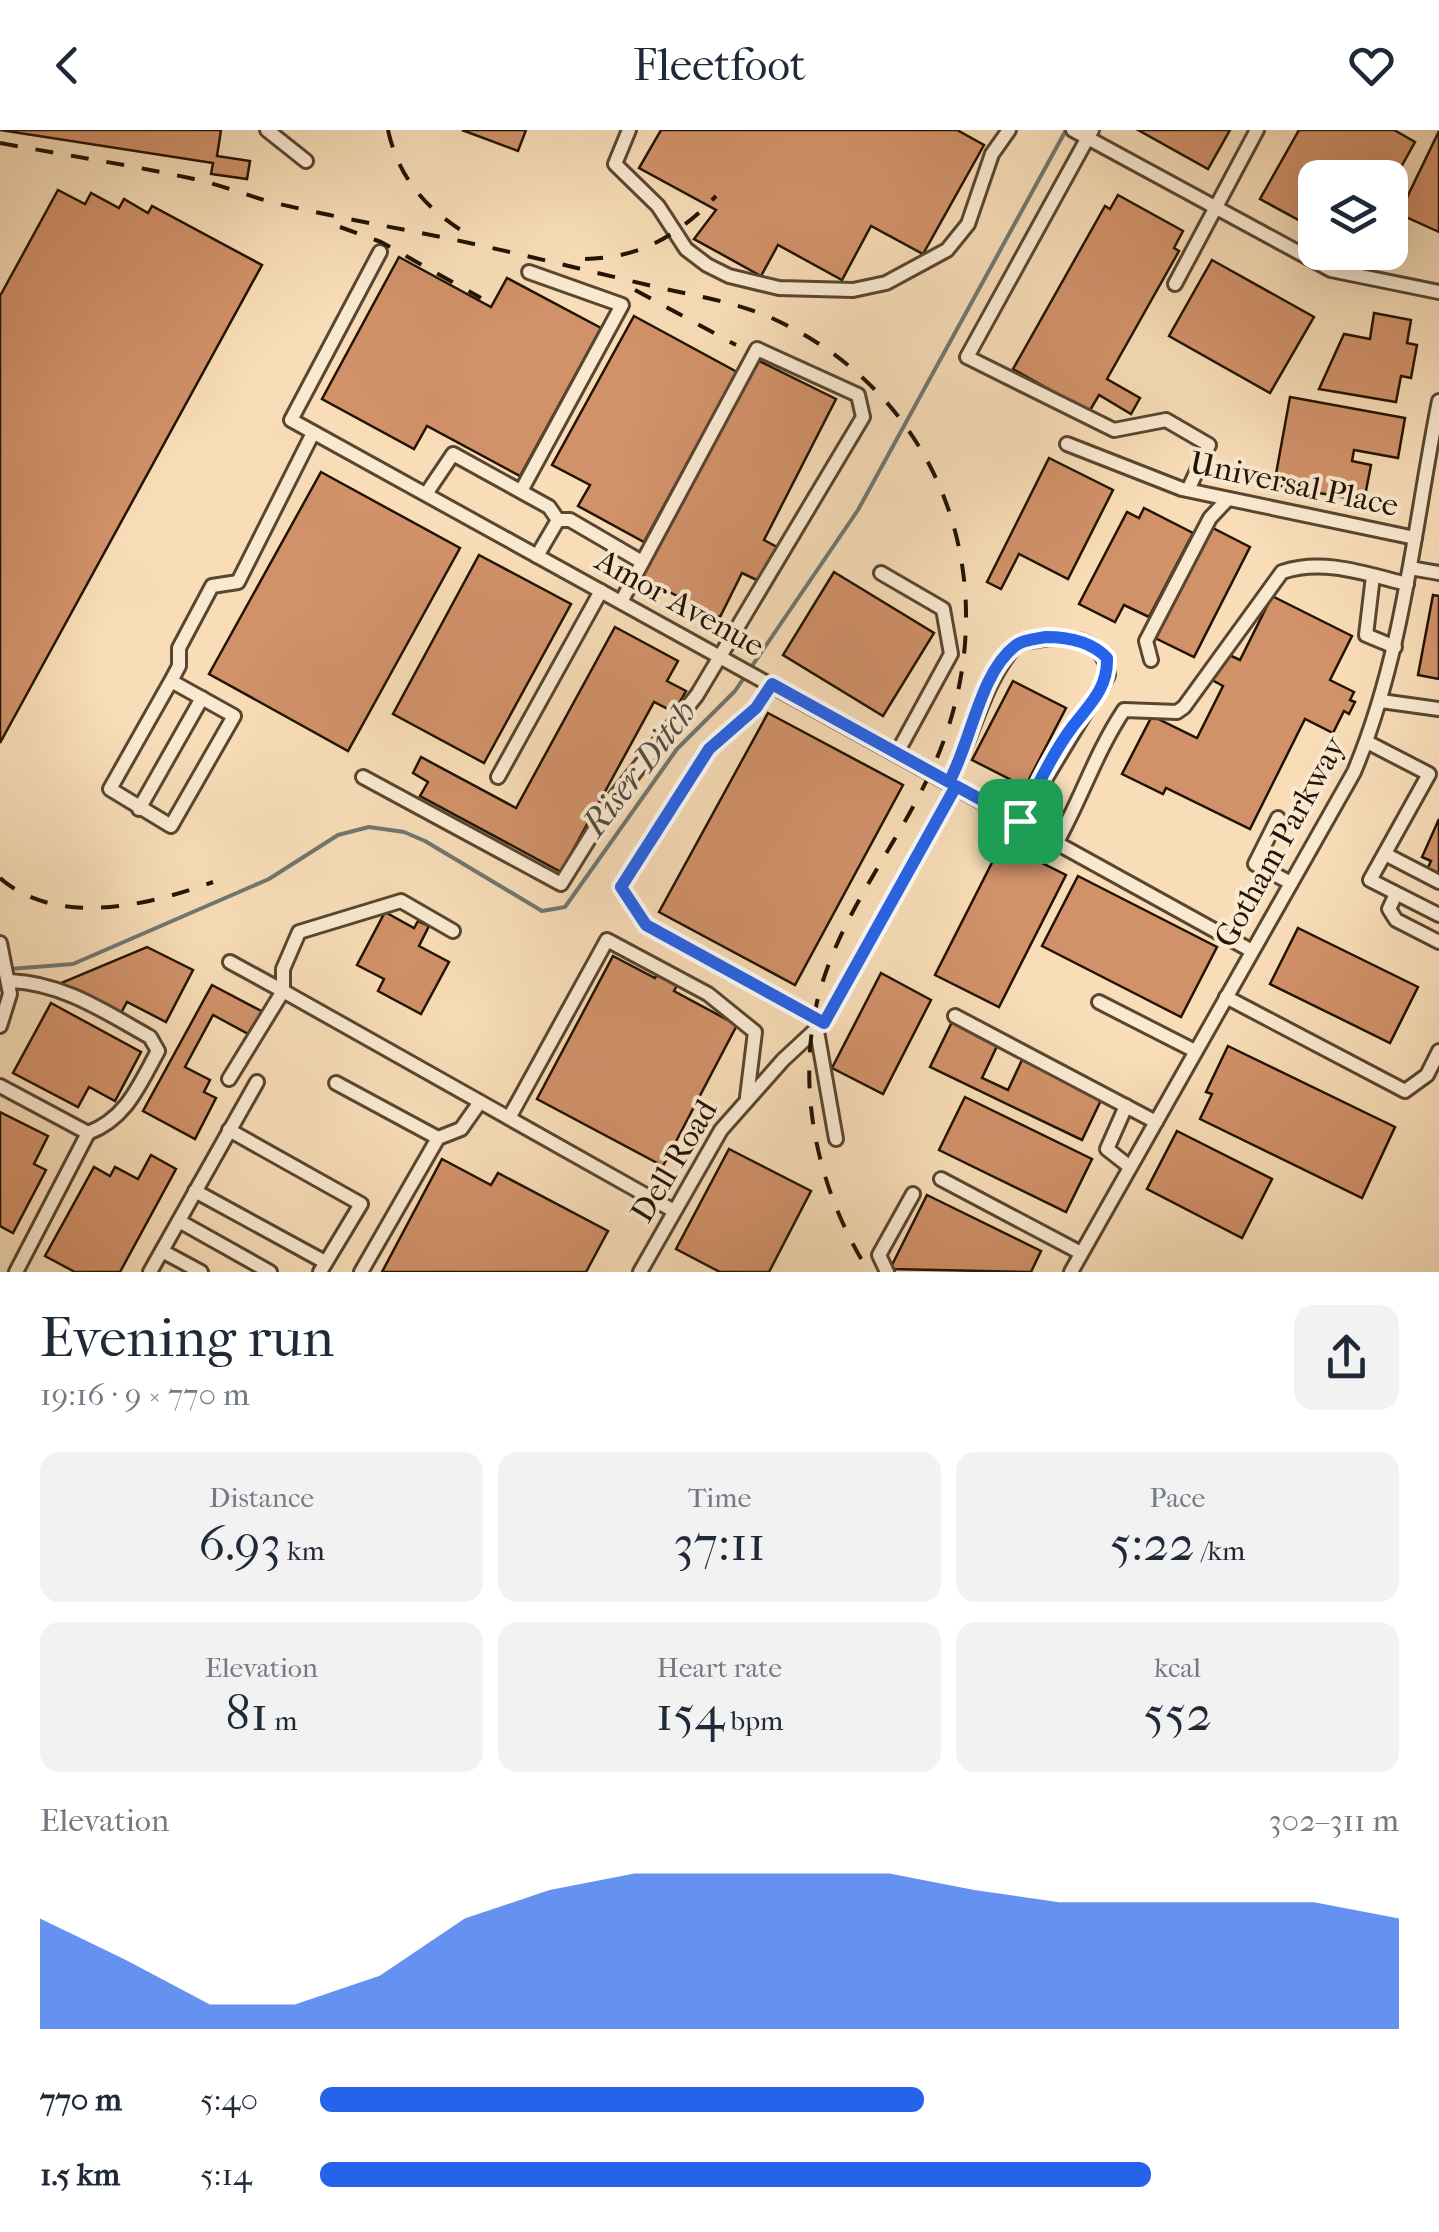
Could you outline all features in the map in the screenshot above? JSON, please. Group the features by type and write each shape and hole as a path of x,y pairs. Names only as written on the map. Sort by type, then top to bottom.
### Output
{"street":[{"path":"266,130 306,160"},
{"path":"629,130 615,164 658,206 686,250 707,265 729,276 779,288 854,290 886,283 948,250 968,224 992,154 1009,130"},
{"path":"1073,130 1090,134 1330,270 1439,292"},
{"path":"1175,284 1257,130"},
{"path":"1090,134 967,357 1114,430 1166,420 1209,445 1188,490"},
{"name":"Amor Avenue","path":"380,252 291,420 1252,951"},
{"path":"521,491 622,304 529,272"},
{"path":"363,777 561,884 616,797 680,720 720,656 863,418 858,395 757,349 621,602"},
{"name":"Gotham Parkway","path":"1071,1272 1367,742 1395,648 1439,401"},
{"path":"171,681 234,716 171,826 110,790 179,666 179,648 212,586 238,582 313,432"},
{"name":"Universal Place","path":"1067,444 1162,483 1415,538"},
{"path":"426,494 453,454 549,506 558,520"},
{"path":"1150,660 1146,641 1210,518 1228,499"},
{"path":"537,556 558,520"},
{"path":"558,520 570,520 642,562"},
{"path":"1056,842 1094,773 1095,754 1124,710 1177,712 1184,707 1282,572 1303,565 1407,584"},
{"path":"1410,568 1439,573"},
{"path":"881,573 943,609 950,654 897,753"},
{"path":"1373,576 1366,635 1395,648"},
{"path":"498,777 602,591"},
{"name":"Dell Road","path":"640,1272 721,1130 747,1097 820,1027 952,784 989,681 1017,644 1067,637 1098,649 1107,658 1108,675 1020,821"},
{"path":"772,684 756,708 709,749 621,887 646,925 820,1027 836,1138"},
{"path":"139,808 202,698"},
{"path":"1381,701 1439,709"},
{"path":"1367,742 1434,776 1370,880 1439,915"},
{"path":"1278,818 1256,864 1291,882"},
{"path":"1384,854 1439,882"},
{"path":"1396,894 1389,910 1396,920 1439,942"},
{"path":"229,1079 283,991 283,969 299,932 401,902 453,930"},
{"path":"509,1118 607,940 708,994 755,1032 747,1097"},
{"path":"0,942 10,982 8,1012 0,1026"},
{"path":"230,962 674,1211"},
{"path":"10,982 41,982 63,990 150,1037 158,1051 125,1110 109,1125 88,1133 16,1272"},
{"path":"1226,997 1404,1091 1427,1075 1439,1051"},
{"path":"1099,1002 1196,1052"},
{"path":"955,1016 1156,1122"},
{"path":"150,1272 257,1082"},
{"path":"336,1084 438,1138"},
{"path":"0,1086 88,1133"},
{"path":"361,1272 438,1138 461,1129 480,1102"},
{"path":"1126,1106 1107,1150 1130,1167"},
{"path":"195,1191 323,1267 361,1204 229,1130"},
{"path":"940,1179 1082,1254"},
{"path":"887,1272 880,1255 913,1194"},
{"path":"178,1221 270,1272"},
{"path":"162,1251 202,1272"}],"building":[{"path":"0,130 221,130 217,156 250,161 247,179 211,174 213,163"},
{"path":"462,130 526,130 518,151"},
{"path":"661,130 957,130 984,145 923,254 871,226 842,280 778,245 761,276 694,239 716,210 639,168"},
{"path":"1138,130 1230,130 1208,169"},
{"path":"1299,130 1394,130 1415,142 1405,160 1298,160 1298,220 1260,199"},
{"path":"1439,131 1439,232 1408,218 1408,195"},
{"path":"58,190 85,204 91,193 119,208 124,199 148,213 152,206 262,265 0,743 0,296"},
{"path":"1118,195 1183,231 1174,248 1179,251 1107,379 1140,398 1131,414 1099,395 1089,412 1013,369 1105,206 1110,209"},
{"path":"399,257 491,307 507,278 601,328 520,476 427,426 414,449 322,399"},
{"path":"1212,260 1314,317 1270,393 1169,336"},
{"path":"1374,313 1411,320 1407,343 1417,345 1411,378 1401,376 1396,402 1319,389 1344,334 1370,339"},
{"path":"634,316 737,372 644,542 578,506 590,485 552,465"},
{"path":"753,358 836,399 764,540 777,547 759,581 742,573 720,617 641,578"},
{"path":"1290,397 1405,418 1398,458 1354,450 1352,461 1371,465 1364,501 1274,485"},
{"path":"1049,458 1113,490 1068,579 1019,554 1001,589 987,582"},
{"path":"321,472 460,548 348,751 209,674"},
{"path":"1144,508 1193,533 1149,617 1124,605 1115,622 1079,604 1127,512 1139,518"},
{"path":"1209,526 1250,547 1194,657 1153,637"},
{"path":"479,555 571,604 484,763 393,714"},
{"path":"834,572 934,633 883,716 783,655"},
{"path":"1433,595 1439,596 1439,679 1418,675"},
{"path":"1272,596 1352,636 1330,680 1354,692 1350,700 1355,702 1349,714 1344,711 1333,733 1305,719 1250,829 1166,788 1163,794 1122,774 1152,716 1197,738 1223,686 1212,680 1225,653 1240,660"},
{"path":"615,627 678,661 667,681 686,691 674,712 654,702 561,872 420,796 428,782 413,773 421,757 516,808"},
{"path":"1013,681 1066,708 1025,787 972,760"},
{"path":"768,713 903,785 795,985 659,912"},
{"path":"1439,819 1439,878 1426,872 1431,861 1422,857"},
{"path":"1002,843 1066,875 999,1007 935,975"},
{"path":"1078,876 1217,947 1181,1017 1042,946"},
{"path":"385,912 414,928 418,921 429,926 419,946 449,962 421,1014 378,991 384,979 357,965"},
{"path":"1298,928 1418,987 1390,1043 1270,984"},
{"path":"147,947 193,970 166,1022 127,1002 121,1013 61,983"},
{"path":"613,956 655,978 659,971 679,982 674,991 737,1025 663,1166 537,1099"},
{"path":"881,973 931,1000 883,1094 832,1068"},
{"path":"212,985 265,1013 252,1036 213,1015 185,1067 210,1080 204,1092 216,1098 195,1139 143,1111"},
{"path":"51,1003 141,1052 115,1101 89,1087 78,1107 13,1073"},
{"path":"952,1022 998,1044 982,1078 1008,1090 1022,1060 1102,1098 1082,1140 930,1067"},
{"path":"1228,1046 1395,1127 1362,1198 1200,1119 1212,1094 1206,1092"},
{"path":"965,1097 1092,1159 1066,1212 939,1150"},
{"path":"0,1112 48,1136 34,1164 46,1170 13,1233 0,1226"},
{"path":"1177,1131 1272,1179 1242,1238 1147,1189"},
{"path":"729,1149 811,1191 769,1272 720,1272 676,1249"},
{"path":"151,1155 176,1169 120,1272 75,1272 45,1256 94,1167 110,1176 115,1167 138,1179"},
{"path":"442,1159 491,1185 498,1173 608,1231 586,1272 382,1272"},
{"path":"927,1195 1041,1251 1031,1272 890,1269"}],"waterway":[{"name":"Riser Ditch","path":"10,969 73,964 269,879 338,835 369,827 404,832 425,841 542,911 565,907 677,749 735,691 858,510 1066,130"}],"railway":[{"path":"388,130 400,165 419,194 444,218 474,238"},
{"path":"0,143 194,179 275,203 735,305 778,321 837,357 886,401 923,453 949,511 963,572 965,637 956,702 933,767 839,940 817,1002 811,1037 809,1072 816,1142 837,1209 869,1272"},
{"path":"585,259 623,254 657,242 687,223 716,196"},
{"path":"340,227 381,242 481,298"},
{"path":"635,290 736,345"},
{"path":"0,878 48,903 76,907 133,904 213,882"}],"route":[{"path":"1067,637 1098,649 1107,658 1108,675 1099,694 1074,725 1020,821 956,786 824,1023 804,1008 646,925 621,887 709,749 756,708 772,684 949,782 963,757 983,694 996,668 1017,644 1067,637"}]}
